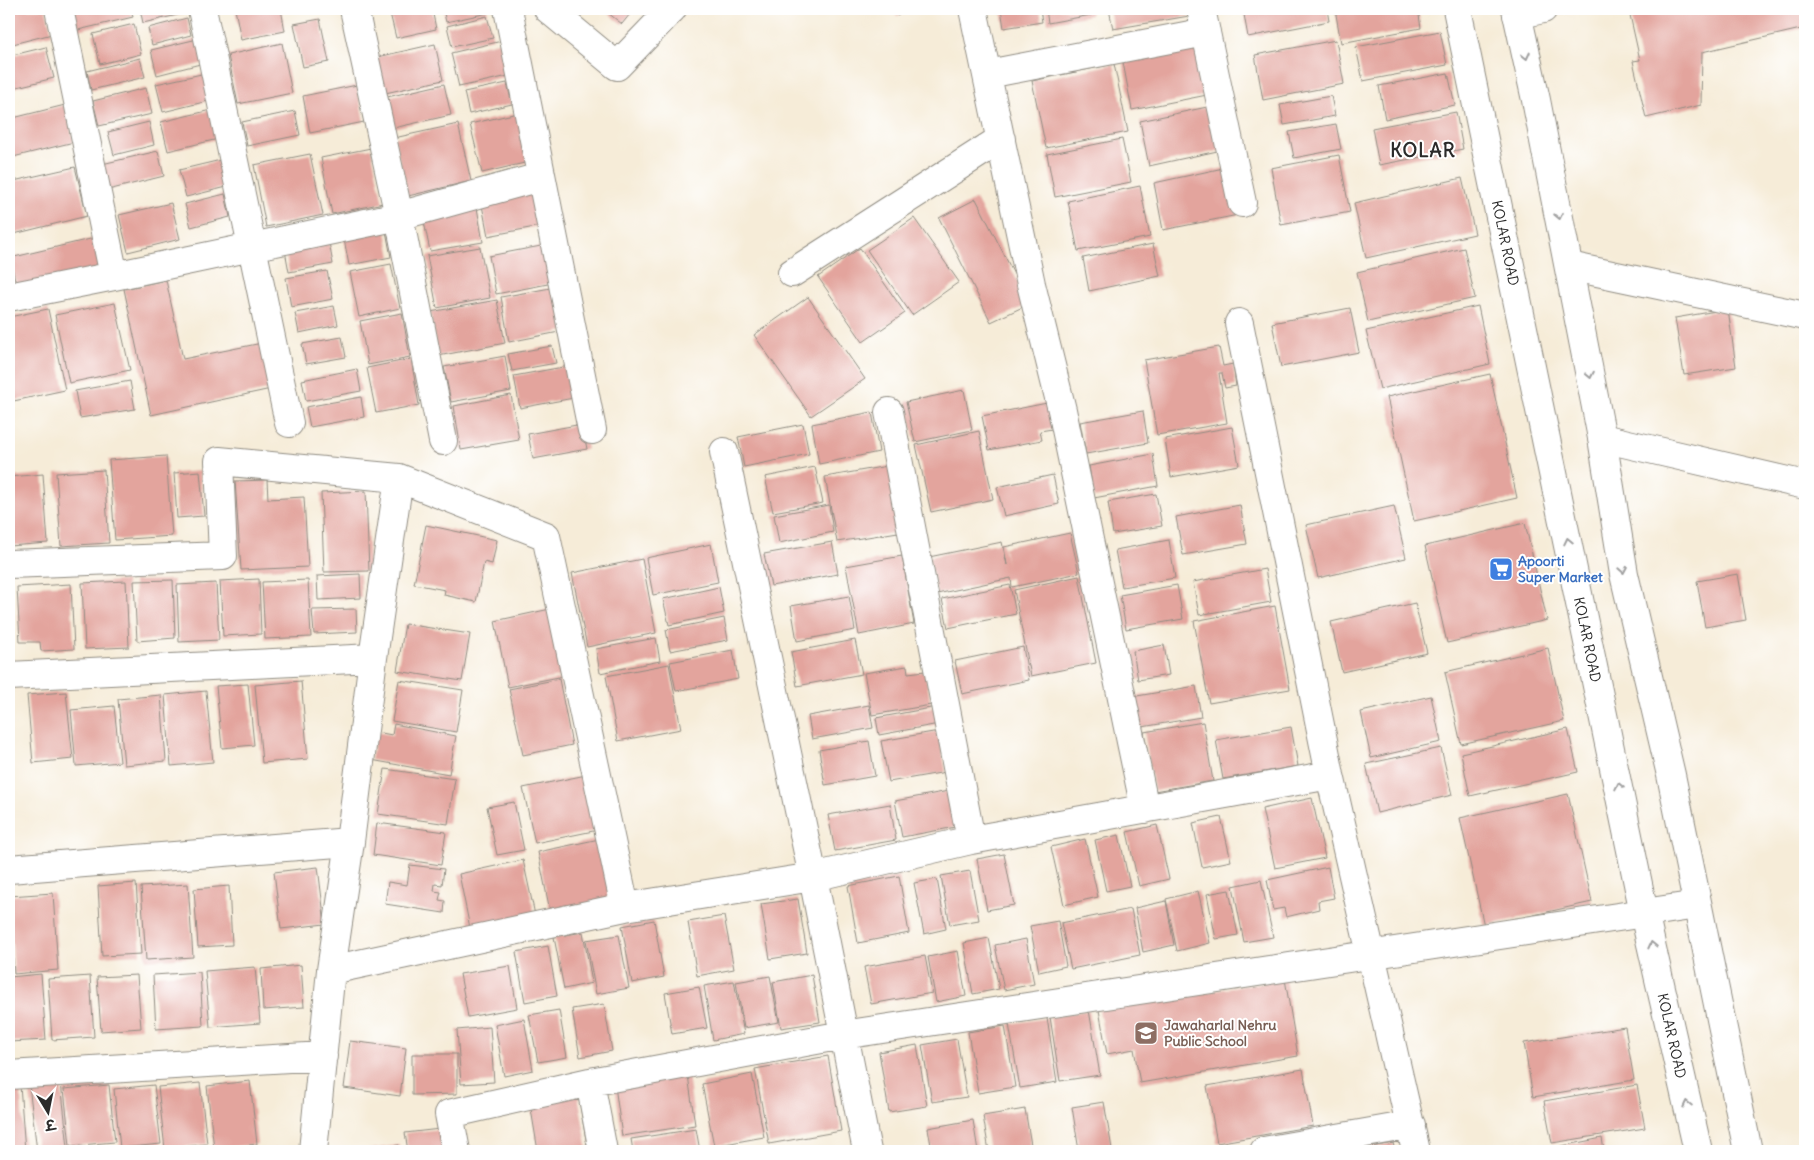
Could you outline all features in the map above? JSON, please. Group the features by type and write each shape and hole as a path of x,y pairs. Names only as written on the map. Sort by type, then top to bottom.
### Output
{"street":[{"path":"60,9 114,276"},
{"path":"202,9 289,423"},
{"path":"354,9 399,216 443,442"},
{"path":"508,9 592,430"},
{"path":"548,9 617,66 672,9"},
{"path":"973,9 1031,284 1062,410 1145,809"},
{"name":"KOLAR ROAD","path":"1457,9 1644,913 1698,1151"},
{"path":"1543,9 1516,12 1536,100 1569,266 1602,438 1624,574 1671,775 1748,1151"},
{"path":"988,74 1204,20 1242,203"},
{"path":"792,272 1001,139"},
{"path":"9,297 399,216 540,177"},
{"path":"1569,266 1805,316"},
{"path":"1239,324 1330,775 1416,1151"},
{"path":"889,412 971,840"},
{"path":"1602,438 1805,485"},
{"path":"724,452 813,877 867,1151"},
{"path":"9,564 223,556 219,461 399,478 546,536 625,907"},
{"path":"313,1151 332,970 350,842 372,658 399,478"},
{"path":"9,676 372,658"},
{"path":"332,970 625,907 813,877 971,840 1330,775"},
{"path":"9,869 350,842"},
{"path":"456,1151 449,1114 590,1082 843,1035 1697,906"},
{"path":"9,1074 323,1056"},
{"path":"590,1082 603,1151"},
{"path":"1264,1151 1411,1125"}],"building":[{"path":"9,9 46,9 52,34 9,45"},
{"path":"81,9 131,9 133,17 74,31 69,12"},
{"path":"140,9 185,9 186,13 143,23"},
{"path":"235,9 281,9 285,31 241,40"},
{"path":"389,9 432,9 436,29 396,38"},
{"path":"443,9 487,9 488,13 446,22"},
{"path":"603,9 634,9 622,24"},
{"path":"889,9 904,9 898,16"},
{"path":"1001,9 1040,9 1042,22 1004,28"},
{"path":"1046,9 1090,9 1091,15 1048,23"},
{"path":"1109,9 1187,9 1189,16 1113,29"},
{"path":"1243,9 1327,9 1329,21 1248,37"},
{"path":"1335,9 1418,9 1421,28 1341,43"},
{"path":"1659,9 1805,9 1805,28 1702,52 1701,105 1646,118 1633,61 1640,60 1630,15"},
{"path":"487,16 493,38 452,47 447,26"},
{"path":"187,18 191,35 152,45 148,28"},
{"path":"320,19 329,62 303,67 294,24"},
{"path":"134,24 141,54 100,64 93,34"},
{"path":"1440,31 1447,65 1363,81 1356,47"},
{"path":"206,37 212,61 157,75 151,50"},
{"path":"506,40 513,75 459,87 451,53"},
{"path":"1336,40 1344,84 1263,100 1255,55"},
{"path":"1196,41 1207,95 1132,110 1122,57"},
{"path":"282,43 292,93 238,104 228,55"},
{"path":"435,44 443,80 381,94 373,58"},
{"path":"46,47 54,78 9,89 9,56"},
{"path":"140,58 145,77 91,90 87,71"},
{"path":"1114,64 1128,132 1046,148 1032,81"},
{"path":"206,73 212,100 163,112 156,84"},
{"path":"1448,73 1455,105 1385,119 1379,86"},
{"path":"507,83 512,104 469,114 464,92"},
{"path":"444,84 451,115 389,129 383,98"},
{"path":"357,85 364,122 310,133 303,96"},
{"path":"146,88 152,114 99,126 93,101"},
{"path":"1331,96 1335,116 1284,125 1280,105"},
{"path":"65,105 74,142 9,158 9,119"},
{"path":"1212,106 1222,150 1149,166 1140,121"},
{"path":"211,110 218,139 168,151 161,122"},
{"path":"295,111 300,135 247,146 242,122"},
{"path":"522,112 533,161 482,173 470,124"},
{"path":"1456,112 1463,149 1379,165 1372,128"},
{"path":"149,122 154,145 114,155 108,132"},
{"path":"458,124 471,181 408,196 394,138"},
{"path":"1336,124 1341,149 1294,158 1289,132"},
{"path":"1122,139 1131,182 1055,197 1047,154"},
{"path":"371,148 383,203 332,214 321,158"},
{"path":"158,151 164,176 108,190 102,164"},
{"path":"310,154 323,215 266,227 254,165"},
{"path":"1339,155 1350,212 1281,225 1271,168"},
{"path":"225,159 231,186 186,197 179,170"},
{"path":"75,167 87,216 14,234 9,213 9,182"},
{"path":"1228,167 1238,215 1163,230 1154,183"},
{"path":"1462,178 1475,234 1366,258 1354,203"},
{"path":"1140,186 1150,237 1078,251 1068,201"},
{"path":"533,191 540,226 488,236 481,200"},
{"path":"225,194 230,217 191,227 185,204"},
{"path":"976,199 1029,304 991,322 939,218"},
{"path":"476,202 483,242 430,251 422,212"},
{"path":"171,203 180,239 128,252 119,215"},
{"path":"914,218 959,282 912,315 867,250"},
{"path":"385,226 391,257 349,265 343,234"},
{"path":"103,236 111,270 18,293 10,258"},
{"path":"328,237 333,264 289,272 284,245"},
{"path":"1153,244 1160,276 1089,291 1083,258"},
{"path":"546,245 553,283 496,294 489,256"},
{"path":"480,247 490,298 437,308 427,256"},
{"path":"860,248 905,313 863,342 818,277"},
{"path":"1464,248 1475,298 1368,322 1357,272"},
{"path":"391,264 400,308 359,317 350,272"},
{"path":"327,271 333,299 291,307 286,278"},
{"path":"166,280 183,359 262,343 271,389 151,415 124,289"},
{"path":"556,287 564,331 509,342 501,297"},
{"path":"808,297 865,379 811,416 754,335"},
{"path":"497,300 505,343 438,356 430,312"},
{"path":"115,303 130,370 69,383 55,315"},
{"path":"334,306 338,325 299,333 295,313"},
{"path":"1478,306 1490,364 1380,389 1366,331"},
{"path":"1350,308 1359,352 1281,367 1272,323"},
{"path":"48,309 65,390 9,402 9,317"},
{"path":"1728,309 1736,367 1684,375 1675,318"},
{"path":"402,313 410,357 368,365 360,321"},
{"path":"342,337 346,357 306,364 302,344"},
{"path":"552,346 556,363 512,371 508,354"},
{"path":"1219,347 1223,366 1233,364 1236,386 1225,388 1222,373 1219,373 1227,423 1157,435 1144,360"},
{"path":"505,356 511,391 451,402 444,367"},
{"path":"411,359 419,405 376,413 367,368"},
{"path":"574,365 579,397 520,408 514,376"},
{"path":"357,369 361,391 306,401 302,380"},
{"path":"1490,374 1517,498 1414,521 1387,397"},
{"path":"130,381 135,409 80,418 75,391"},
{"path":"964,390 972,430 915,442 906,402"},
{"path":"511,395 519,440 461,450 454,406"},
{"path":"361,397 364,417 310,427 306,407"},
{"path":"1047,403 1052,429 1040,431 1042,440 989,450 982,416"},
{"path":"1143,411 1148,443 1086,454 1080,422"},
{"path":"872,412 879,452 819,464 812,424"},
{"path":"582,424 587,449 533,459 528,434"},
{"path":"803,424 809,454 744,467 738,437"},
{"path":"1232,427 1239,465 1171,477 1165,439"},
{"path":"979,431 993,499 931,512 916,445"},
{"path":"1153,454 1158,486 1094,498 1089,466"},
{"path":"166,456 172,536 115,540 109,460"},
{"path":"893,465 904,531 837,542 825,477"},
{"path":"815,467 823,503 773,512 765,477"},
{"path":"104,470 109,543 61,546 56,473"},
{"path":"200,471 204,516 177,518 174,473"},
{"path":"43,474 48,543 9,546 9,477"},
{"path":"1053,475 1059,504 1004,516 997,487"},
{"path":"267,480 268,499 304,497 308,567 241,570 235,481"},
{"path":"366,491 369,571 324,572 321,493"},
{"path":"1156,494 1162,526 1113,534 1108,502"},
{"path":"829,505 833,532 779,543 774,515"},
{"path":"1240,505 1247,544 1183,555 1176,517"},
{"path":"1394,506 1406,558 1318,578 1306,525"},
{"path":"1525,523 1547,620 1447,643 1425,546"},
{"path":"426,525 497,540 492,564 484,562 476,602 444,595 445,590 414,584"},
{"path":"1070,533 1079,573 1012,587 1011,578 937,594 929,557 1002,542 1007,565 1004,547"},
{"path":"1169,540 1175,578 1122,587 1115,550"},
{"path":"832,542 838,574 771,586 764,554"},
{"path":"711,544 718,582 653,595 646,558"},
{"path":"902,556 914,624 859,635 846,566"},
{"path":"642,559 656,633 587,647 572,573"},
{"path":"1265,569 1271,602 1199,615 1193,582"},
{"path":"360,574 361,598 318,600 317,576"},
{"path":"1738,574 1746,620 1705,627 1697,581"},
{"path":"1079,576 1096,663 1031,676 1014,590"},
{"path":"259,579 261,634 223,636 220,581"},
{"path":"173,580 175,638 137,641 134,581"},
{"path":"308,580 311,637 265,639 262,582"},
{"path":"126,581 129,647 85,649 82,583"},
{"path":"216,583 219,640 179,642 177,585"},
{"path":"71,584 74,649 41,651 40,642 20,642 17,587"},
{"path":"1010,585 1016,614 948,628 942,599"},
{"path":"1177,585 1183,619 1126,629 1120,595"},
{"path":"719,587 724,613 669,625 663,599"},
{"path":"849,596 855,630 797,641 791,606"},
{"path":"1415,603 1427,653 1342,672 1331,622"},
{"path":"1275,606 1290,689 1209,703 1194,621"},
{"path":"356,609 357,632 314,634 312,610"},
{"path":"550,609 564,676 508,687 495,621"},
{"path":"724,618 728,640 670,651 666,630"},
{"path":"405,624 470,634 462,681 397,671"},
{"path":"656,638 660,661 600,673 596,649"},
{"path":"855,640 862,674 797,686 791,652"},
{"path":"1164,645 1169,675 1138,680 1133,651"},
{"path":"1023,647 1029,680 962,694 955,661"},
{"path":"1548,648 1564,721 1461,744 1445,672"},
{"path":"733,650 738,679 676,691 670,662"},
{"path":"669,664 681,729 618,741 606,676"},
{"path":"907,666 908,673 925,671 931,705 872,715 864,673"},
{"path":"559,679 572,745 523,755 509,689"},
{"path":"399,680 463,690 456,732 392,721"},
{"path":"301,681 308,759 262,763 255,685"},
{"path":"248,684 254,745 222,748 216,686"},
{"path":"1196,686 1201,717 1136,728 1131,697"},
{"path":"206,691 213,762 171,766 165,695"},
{"path":"66,692 73,759 33,763 27,695"},
{"path":"161,695 166,761 124,765 118,699"},
{"path":"1431,696 1441,742 1371,758 1361,712"},
{"path":"869,705 873,728 812,739 808,716"},
{"path":"114,706 120,762 76,766 71,710"},
{"path":"936,707 939,724 879,735 876,718"},
{"path":"1203,722 1213,781 1154,791 1144,732"},
{"path":"394,724 456,736 449,774 371,760 376,732 392,735"},
{"path":"1291,727 1298,766 1223,779 1216,740"},
{"path":"1568,729 1578,772 1470,796 1461,753"},
{"path":"939,731 946,772 889,782 881,741"},
{"path":"869,741 875,776 825,785 819,750"},
{"path":"1441,748 1452,795 1377,813 1366,764"},
{"path":"385,769 455,779 448,824 378,814"},
{"path":"591,774 603,829 535,843 523,788"},
{"path":"954,790 961,826 902,837 895,801"},
{"path":"1568,794 1592,902 1484,926 1460,818"},
{"path":"1312,798 1325,858 1275,868 1262,809"},
{"path":"514,802 524,850 497,855 487,807"},
{"path":"890,804 896,840 835,851 828,815"},
{"path":"1221,817 1231,861 1202,867 1193,823"},
{"path":"377,823 446,832 441,865 373,855"},
{"path":"1157,825 1169,879 1139,886 1127,832"},
{"path":"1119,835 1130,886 1106,891 1095,840"},
{"path":"604,838 616,898 550,911 538,852"},
{"path":"1085,839 1098,897 1064,905 1051,847"},
{"path":"1004,854 1014,905 987,910 977,859"},
{"path":"523,860 535,915 470,928 459,874"},
{"path":"410,865 444,869 442,885 435,884 434,891 441,892 439,900 445,901 444,913 385,904 388,882 407,885"},
{"path":"318,867 325,924 281,929 274,872"},
{"path":"1328,867 1334,898 1318,901 1319,909 1286,917 1284,908 1273,910 1267,880"},
{"path":"970,871 979,920 950,925 941,876"},
{"path":"899,876 909,933 858,943 848,886"},
{"path":"937,879 946,929 924,934 914,883"},
{"path":"1261,880 1273,937 1244,942 1233,886"},
{"path":"136,883 141,954 102,956 98,886"},
{"path":"188,884 193,957 146,960 141,887"},
{"path":"229,886 232,945 198,947 194,889"},
{"path":"1229,890 1238,935 1216,939 1207,894"},
{"path":"1198,891 1210,943 1177,951 1166,899"},
{"path":"53,893 58,970 14,974 9,896"},
{"path":"798,899 807,953 770,959 761,904"},
{"path":"1166,901 1174,945 1143,952 1135,908"},
{"path":"1131,909 1140,955 1071,969 1061,923"},
{"path":"724,916 734,969 697,976 688,922"},
{"path":"654,920 664,977 632,983 622,926"},
{"path":"1058,921 1066,966 1039,972 1030,926"},
{"path":"583,932 592,983 564,989 554,937"},
{"path":"619,935 629,988 596,994 586,940"},
{"path":"989,938 999,989 973,994 964,943"},
{"path":"1026,939 1034,984 1004,990 995,945"},
{"path":"548,946 557,996 525,1002 516,952"},
{"path":"958,951 966,996 936,1002 928,957"},
{"path":"925,956 932,993 871,1004 864,967"},
{"path":"301,965 304,1007 263,1010 261,969"},
{"path":"510,966 517,1008 468,1017 460,974"},
{"path":"255,967 260,1023 210,1027 205,971"},
{"path":"200,972 203,1026 156,1029 153,975"},
{"path":"41,974 46,1040 9,1042 9,977"},
{"path":"137,975 141,1028 101,1031 97,977"},
{"path":"812,975 820,1022 781,1028 773,982"},
{"path":"90,976 94,1037 52,1040 48,979"},
{"path":"770,976 779,1022 744,1028 736,982"},
{"path":"1285,979 1298,1056 1140,1083 1134,1049 1107,1054 1099,1010"},
{"path":"734,981 744,1034 713,1040 704,986"},
{"path":"1805,982 1805,996 1804,996 1802,983"},
{"path":"699,987 707,1028 672,1034 665,993"},
{"path":"604,1004 612,1051 580,1057 572,1009"},
{"path":"559,1010 567,1057 538,1062 529,1015"},
{"path":"1089,1010 1100,1075 1060,1081 1050,1017"},
{"path":"1047,1018 1057,1082 1020,1088 1009,1024"},
{"path":"524,1019 533,1070 504,1076 495,1025"},
{"path":"1005,1026 1015,1087 978,1093 968,1032"},
{"path":"490,1027 494,1082 461,1084 457,1030"},
{"path":"1625,1027 1634,1080 1533,1097 1524,1043"},
{"path":"957,1039 967,1097 932,1102 922,1045"},
{"path":"350,1041 406,1048 400,1096 344,1088"},
{"path":"917,1045 927,1106 889,1112 879,1052"},
{"path":"412,1054 457,1054 457,1094 412,1095"},
{"path":"828,1056 841,1131 769,1144 755,1069"},
{"path":"1303,1069 1313,1126 1217,1143 1207,1086"},
{"path":"752,1074 764,1137 714,1146 702,1084"},
{"path":"688,1075 695,1125 622,1136 615,1086"},
{"path":"250,1081 257,1144 214,1149 207,1086"},
{"path":"61,1082 68,1148 37,1151 29,1085"},
{"path":"200,1083 207,1144 165,1149 158,1087"},
{"path":"20,1085 25,1151 9,1151 9,1086"},
{"path":"109,1085 115,1142 70,1146 64,1089"},
{"path":"154,1085 161,1144 120,1148 114,1089"},
{"path":"1637,1085 1645,1128 1552,1143 1544,1101"},
{"path":"578,1094 588,1151 538,1151 530,1103"},
{"path":"1104,1102 1112,1149 1079,1151 1072,1107"},
{"path":"1025,1109 1032,1151 989,1151 983,1116"},
{"path":"973,1120 978,1151 932,1151 928,1128"},
{"path":"440,1129 444,1151 408,1151 405,1133"},
{"path":"696,1129 700,1151 633,1151 631,1139"},
{"path":"1602,1138 1604,1151 1547,1151 1547,1149"},
{"path":"1393,1143 1395,1151 1354,1151 1354,1150"},
{"path":"399,1145 400,1151 365,1150"},
{"path":"278,1148 278,1151 264,1151 264,1150"}],"place":[{"name":"Apoorti Super Market","path":"1501,569"},
{"name":"Jawaharlal Nehru Public School","path":"1146,1033"}],"district":[{"name":"KOLAR","path":"1423,150"}]}
